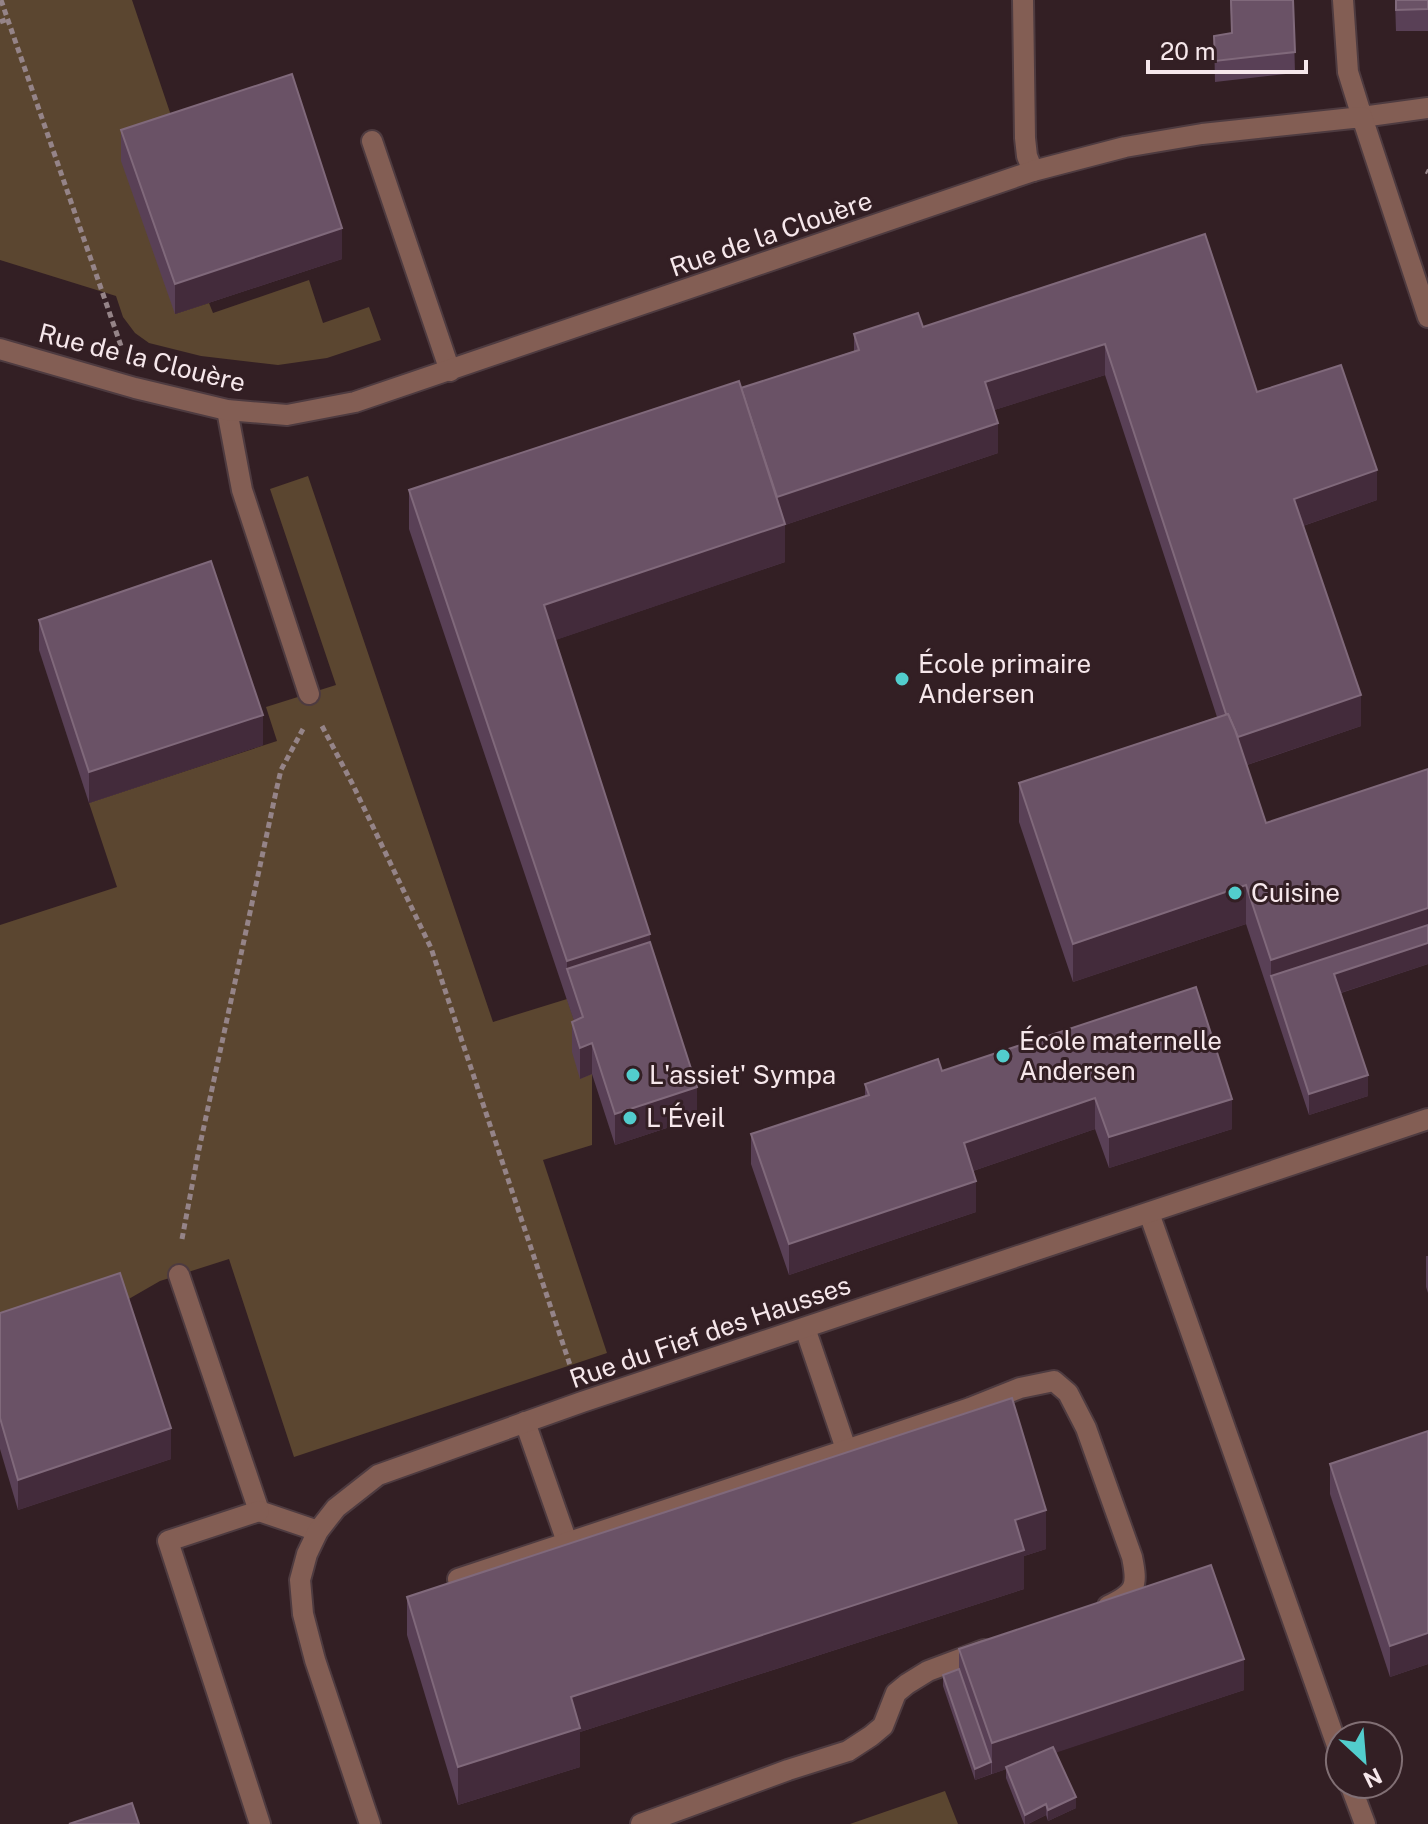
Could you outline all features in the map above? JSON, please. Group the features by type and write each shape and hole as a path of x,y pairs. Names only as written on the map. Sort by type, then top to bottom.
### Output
{"street":[{"path":"1023,0 1025,138 1033,171"},
{"path":"1343,0 1348,72 1428,317"},
{"name":"Rue de la Clouère","path":"0,349 135,388 227,410 287,415 355,402 450,371 1033,171 1125,147 1202,134 1428,108"},
{"path":"372,141 450,371"},
{"path":"227,410 242,490 309,694"},
{"name":"Rue du Fief des Hausses","path":"370,1824 315,1660 303,1614 300,1580 318,1531 336,1508 378,1475 582,1402 1428,1119"},
{"path":"1149,1213 1328,1720"},
{"path":"179,1275 259,1511"},
{"path":"805,1328 846,1449"},
{"path":"458,1579 970,1408 1020,1388 1054,1381 1068,1393 1086,1428 1136,1576 1133,1589 1127,1596 1087,1614"},
{"path":"525,1422 567,1542"},
{"path":"260,1824 168,1541 259,1511 318,1531"},
{"path":"641,1824 848,1751 883,1726 896,1693 907,1684 942,1666 1004,1643"},
{"path":"1356,1800 1365,1824"}],"path":[{"path":"1,0 135,388"},
{"path":"0,22 8,19"},
{"path":"309,694 316,715 431,948 582,1402"},
{"path":"179,1275 180,1252 198,1154 281,770 295,741 316,715"}],"shaded area":[{"path":"0,0 132,0 180,142 175,314 209,303 213,313 309,280 323,323 369,307 381,340 327,358 278,365 201,356 149,343 135,333 123,317 116,296 0,260"},
{"path":"308,476 493,1022 567,999 592,1074 592,1145 543,1160 607,1353 294,1457 229,1259 160,1281 120,1304 0,1344 0,925 117,887 89,803 277,741 266,707 336,685 270,489"},
{"path":"945,1791 958,1824 850,1824"}],"building":[{"path":"1231,0 1293,0 1295,52 1215,61 1214,36 1232,33"},
{"path":"1396,0 1428,0 1428,9 1396,10"},
{"path":"292,74 342,228 175,284 121,130"},
{"path":"1205,234 1257,392 1341,365 1377,470 1294,499 1361,695 1238,737 1226,714 1105,344 985,382 998,423 777,497 741,388 859,350 854,334 918,313 923,327"},
{"path":"739,381 785,524 544,605 650,934 567,961 409,490"},
{"path":"211,561 263,715 89,772 39,620"},
{"name":"Cuisine","path":"1228,714 1266,823 1428,769 1428,908 1271,960 1246,885 1073,944 1019,783"},
{"path":"1428,925 1428,943 1334,974 1368,1075 1309,1094 1271,976"},
{"path":"650,942 697,1087 615,1114 592,1043 580,1048 572,1022 583,1017 567,969"},
{"path":"1196,987 1232,1099 1109,1137 1095,1098 964,1143 976,1181 789,1244 751,1134 869,1095 865,1084 938,1059 942,1071"},
{"path":"120,1273 171,1428 18,1480 0,1418 0,1313"},
{"path":"1012,1398 1046,1510 1015,1520 1024,1550 571,1697 580,1728 458,1767 407,1597"},
{"path":"1428,1431 1428,1633 1390,1646 1330,1464"},
{"path":"1211,1565 1244,1659 992,1743 959,1649"},
{"path":"959,1669 991,1762 975,1769 943,1675"},
{"path":"1053,1747 1076,1797 1048,1810 1046,1804 1025,1815 1006,1767"},
{"path":"132,1803 139,1824 69,1824"}],"place":[{"name":"École primaire Andersen","path":"902,679"},
{"name":"Cuisine","path":"1235,893"},
{"name":"École maternelle Andersen","path":"1003,1056"},
{"name":"L'assiet' Sympa","path":"633,1075"},
{"name":"L'Éveil","path":"630,1118"}]}
